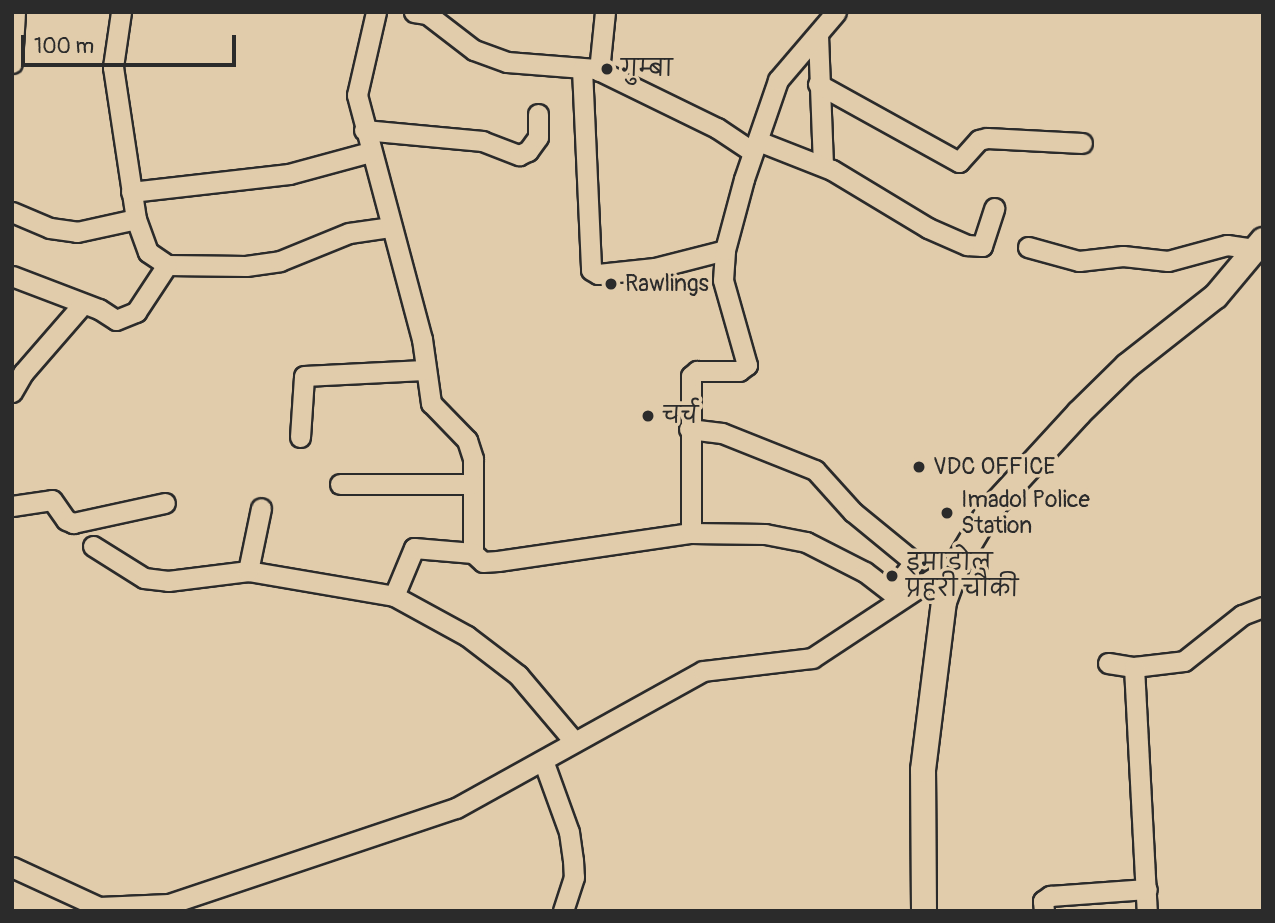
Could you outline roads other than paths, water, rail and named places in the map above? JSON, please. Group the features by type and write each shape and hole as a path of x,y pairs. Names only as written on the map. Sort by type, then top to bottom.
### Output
{"main road":[{"path":"924,911 923,770 944,602 958,561 989,511 1079,413 1127,366 1216,296 1259,245"}],"street":[{"path":"12,63 15,12"},
{"path":"121,12 113,67 136,219 148,252 167,265 280,261 349,233 390,227"},
{"path":"376,12 357,95 363,130 422,340 424,370 431,403 467,440 472,484 473,553"},
{"path":"414,12 427,13 474,50 507,62 590,70 755,147 822,166 928,228 967,244 984,243 994,208"},
{"path":"604,12 590,70 591,270 598,274 655,268 725,250"},
{"path":"691,533 689,429 693,372 739,371 747,365 728,306 725,250 778,80 836,12"},
{"path":"818,35 822,166"},
{"path":"818,84 959,162 979,140 988,138 1082,143"},
{"path":"363,130 482,141 519,155 528,151 538,137 538,114"},
{"path":"131,192 289,174 370,152"},
{"path":"12,212 50,228 77,232 136,219"},
{"path":"1028,247 1079,261 1123,256 1168,261 1227,245 1259,245"},
{"path":"12,276 116,320 127,319 167,265"},
{"path":"12,392 17,371 83,304"},
{"path":"300,437 304,376 424,370"},
{"path":"689,429 722,433 815,470 853,512 914,562 896,594"},
{"path":"340,484 472,484"},
{"path":"12,506 52,500 66,520 73,523 165,503"},
{"path":"248,571 261,508"},
{"path":"394,596 414,548 473,553 483,562 691,533 765,534 806,542 896,594"},
{"path":"93,545 144,578 168,581 248,571 394,596 467,636 518,675 573,740"},
{"path":"12,867 99,907 165,908 456,808 544,763 573,740 621,719 704,671 812,658 896,594 958,561"},
{"path":"1108,663 1134,667 1190,659 1242,615 1263,607"},
{"path":"1134,667 1147,911"},
{"path":"544,763 569,832 573,860 574,877 563,911"},
{"path":"1044,911 1043,901 1050,896 1147,888"}],"place":[{"name":"गुम्बा","path":"607,69"},
{"name":"Rawlings","path":"611,284"},
{"name":"चर्च","path":"648,416"},
{"name":"VDC OFFICE","path":"919,467"},
{"name":"Imadol Police Station","path":"947,513"},
{"name":"इमाडोल प्रहरी चौकी","path":"892,576"}]}
